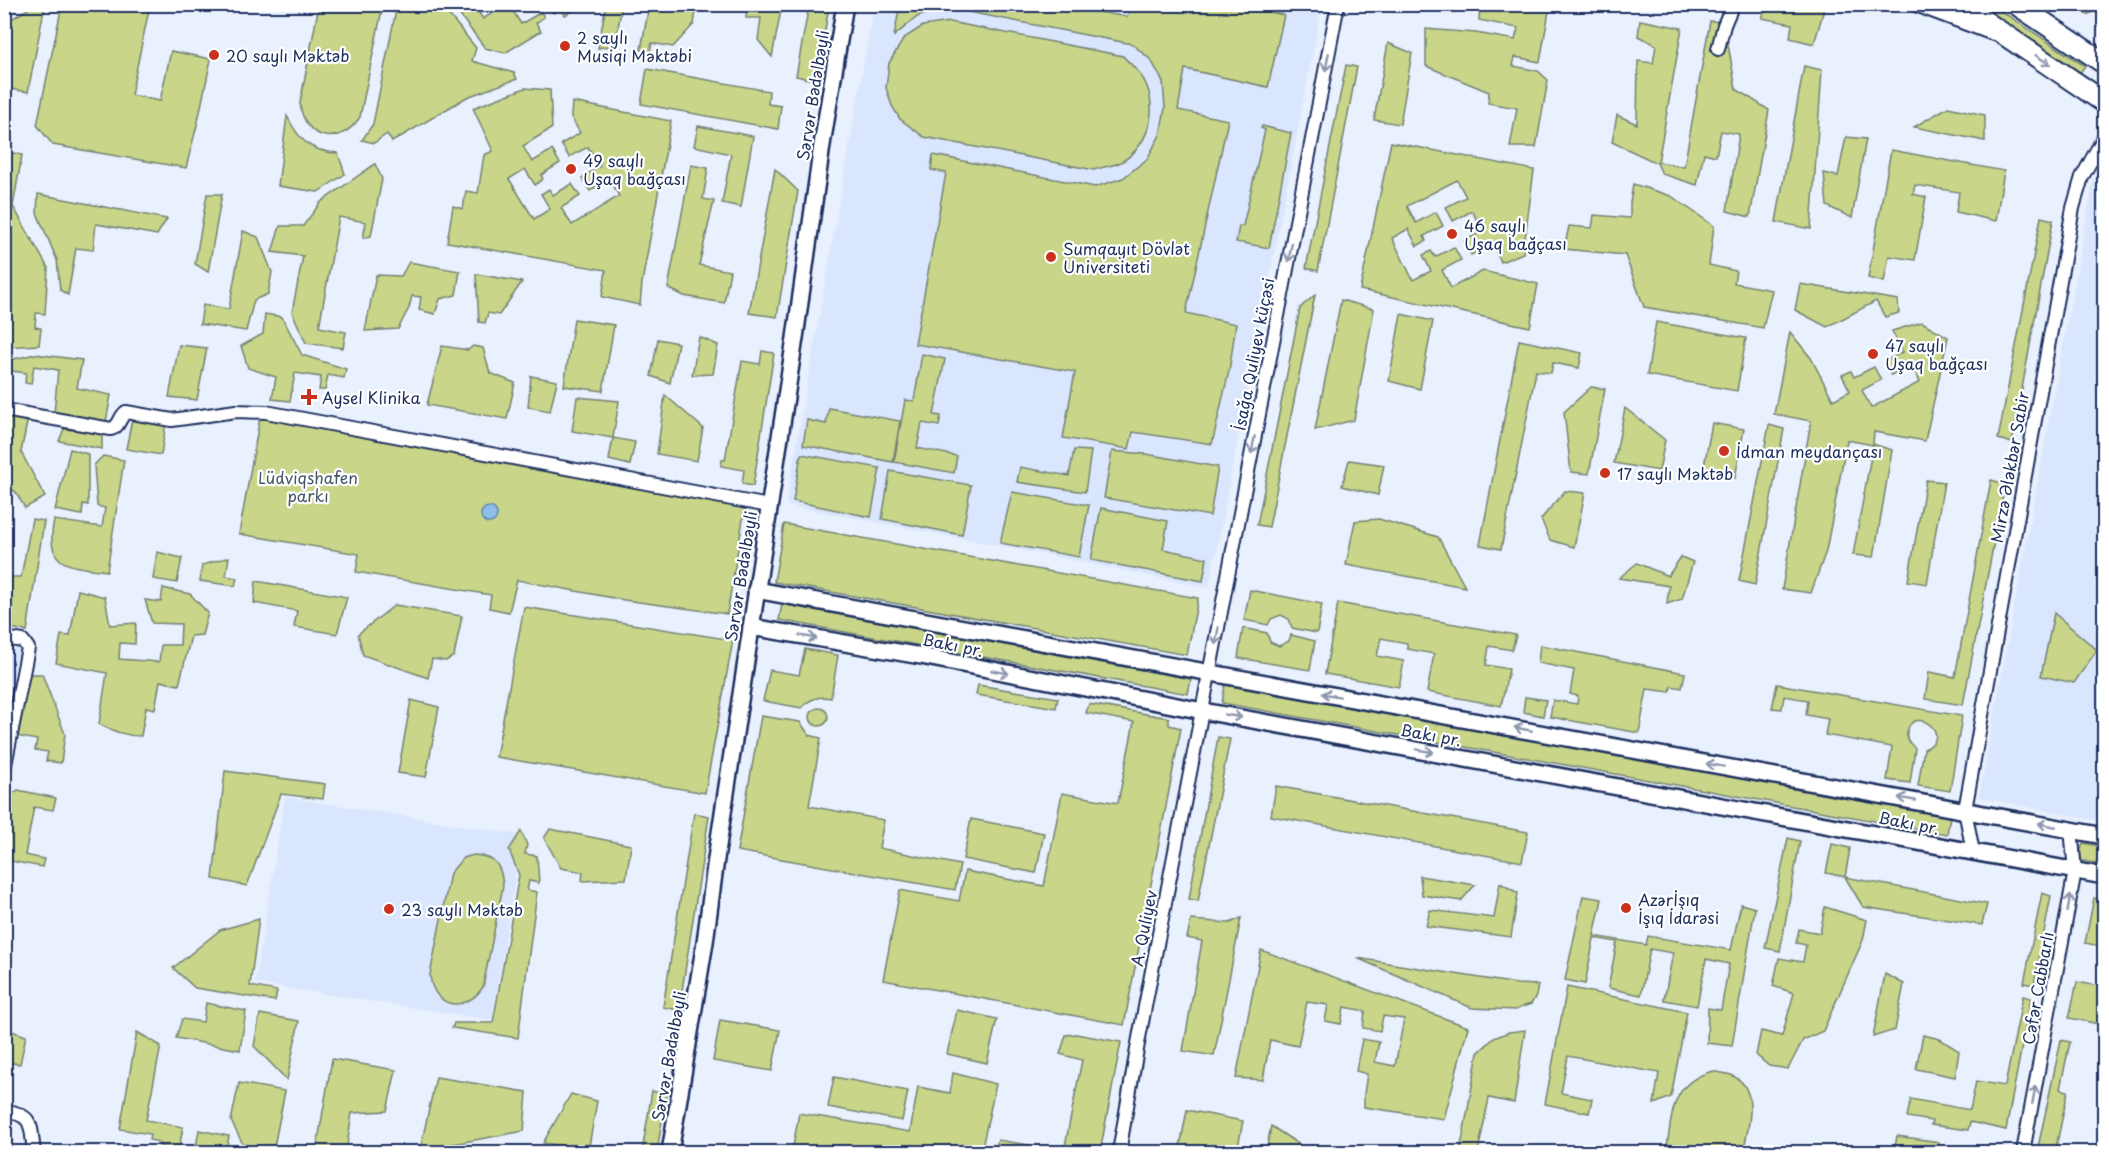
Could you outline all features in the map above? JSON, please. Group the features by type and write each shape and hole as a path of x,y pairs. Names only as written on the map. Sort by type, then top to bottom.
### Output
{"main road":[{"path":"1959,4 2104,102"},
{"path":"2016,4 2104,63"}],"street":[{"name":"Sərvər Bədəlbəyli","path":"670,1152 705,942 822,145 845,4"},
{"name":"İsağa Quliyev küçəsi","path":"1203,711 1338,4"},
{"path":"1718,49 1724,25 1733,4"},
{"path":"1912,4 2013,40"},
{"name":"Mirzə Ələkbər Sabir","path":"1965,810 2073,208 2082,177 2104,137"},
{"path":"4,410 111,429 118,425 122,415 126,412 172,420 236,411 266,412 769,506"},
{"name":"Bakı pr.","path":"756,590 2104,836"},
{"name":"Bakı pr.","path":"751,627 931,658 1203,711 2104,876"},
{"path":"4,638 23,641 28,648 4,770"},
{"name":"A. Quliyev","path":"1119,1152 1203,711"},
{"path":"1965,810 1973,852"},
{"name":"Cəfər Cabbarlı","path":"2023,1152 2075,872 2071,829"},
{"path":"4,1110 22,1113 27,1119 34,1152"}],"shaded area":[{"name":"Sumqayıt Dövlət Universiteti","path":"1099,4 1120,8 1121,4 1322,5 1209,588 786,505 874,5"},
{"path":"2104,165 2104,822 1979,797 2094,178"},
{"path":"4,647 20,650 5,713"},
{"name":"23 saylı Məktəb","path":"285,797 522,835 492,1020 255,983"}],"green space":[{"path":"1230,4 1284,15 1268,87 1185,69 1178,110 1228,120 1186,313 1236,324 1229,371 1212,444 1133,432 1129,449 1063,438 1075,372 915,344 946,173 931,170 933,155 1095,187 1123,178 1147,159 1160,135 1165,108 1163,82 1151,60 1132,44 943,7 917,17 894,36 900,5 1060,5 1127,17 1130,5"},
{"path":"26,5 45,5 28,92 4,88 5,23 28,9"},
{"path":"62,5 150,5 131,95 160,101 171,51 211,59 186,168 53,145 37,125"},
{"path":"319,5 383,5 360,117 352,127 333,136 324,136 308,126 300,103"},
{"path":"397,5 441,5 476,48 472,61 514,73 517,79 467,97 392,142 387,134 374,143 362,140 373,124"},
{"path":"452,5 474,5 483,19 499,9 497,5 515,5 511,8 521,24 541,12 544,17 536,23 541,31 505,53 485,48"},
{"path":"553,5 591,5 590,9 579,7 565,15 561,9 553,13 550,7"},
{"path":"606,5 622,5 615,45 598,48"},
{"path":"649,5 697,5 694,24 673,47 652,43 650,52 641,50"},
{"path":"747,5 782,5 772,57 758,40 761,18 746,18"},
{"path":"809,5 829,5 817,81 796,76"},
{"path":"1480,5 1545,5 1549,11 1540,62 1515,57 1513,66 1538,71 1548,80 1536,147 1510,147 1517,108 1488,103 1489,92 1426,66 1426,29 1476,33 1515,40 1518,28 1479,20"},
{"path":"1767,5 1817,5 1824,9 1814,44 1790,38 1792,24 1762,18"},
{"path":"1974,5 1992,5 2085,66 2079,74"},
{"path":"2071,5 2104,5 2104,7 2087,15"},
{"path":"1640,20 1682,28 1658,162 1684,167 1710,21 1724,22 1736,89 1769,110 1750,217 1727,211 1739,134 1721,131 1716,156 1704,153 1697,185 1662,174 1657,163 1612,142 1617,115 1637,124 1638,61 1653,63 1656,45 1638,36"},
{"path":"950,22 1123,56 1139,73 1150,96 1150,121 1140,145 1121,162 1094,170 924,137 900,119 892,106 886,88 889,63 904,38 923,26"},
{"path":"1388,43 1412,53 1400,124 1374,120"},
{"path":"1346,65 1357,67 1318,271 1306,268"},
{"path":"1804,66 1822,70 1811,229 1776,222"},
{"path":"647,69 769,91 768,104 781,106 778,129 641,104"},
{"path":"525,88 550,90 552,128 523,146 532,162 552,150 560,163 541,175 543,179 535,185 525,169 509,179 534,219 550,209 541,194 549,189 553,195 572,184 580,196 561,208 572,225 619,196 609,179 590,191 582,178 600,166 588,147 569,157 561,144 580,133 571,117 572,102 671,121 640,305 602,297 606,270 447,242 453,206 463,209 466,191 478,193 484,155 493,151 473,108"},
{"path":"1948,107 1985,115 1985,141 1914,127"},
{"path":"287,116 296,132 306,143 320,150 338,153 345,174 318,192 278,186"},
{"path":"698,126 753,136 741,207 722,203 731,154 694,146"},
{"path":"1262,126 1291,133 1269,248 1236,242 1239,226 1243,226 1265,130 1261,128"},
{"path":"1846,137 1866,139 1852,218 1827,206 1824,173 1838,176"},
{"path":"1391,142 1534,170 1523,253 1501,262 1492,244 1471,255 1464,241 1483,231 1472,211 1453,221 1446,207 1466,197 1457,180 1407,206 1416,223 1436,212 1443,226 1424,236 1426,241 1417,246 1408,229 1392,238 1413,280 1431,271 1423,255 1431,251 1435,257 1454,247 1461,260 1442,270 1451,288 1483,271 1538,284 1530,327 1360,290"},
{"path":"1891,150 2004,171 1996,221 1956,212 1959,192 1915,185 1913,194 1926,197 1915,260 1889,256 1884,282 1868,278"},
{"path":"5,151 22,155 13,206 48,268 45,314 36,313 35,327 41,328 39,345 5,347"},
{"path":"375,164 382,179 371,236 363,238 366,222 339,217 319,327 346,332 343,348 306,343 292,312 303,256 272,252 280,226 303,226 321,202"},
{"path":"691,165 708,168 703,199 714,201 699,265 730,271 724,303 684,296 668,288"},
{"path":"775,169 798,191 777,317 749,313"},
{"path":"1633,184 1671,196 1714,226 1709,265 1736,271 1734,283 1772,290 1763,328 1644,307 1625,255 1564,249 1569,226 1592,228 1594,215 1630,218"},
{"path":"38,194 167,219 157,235 96,224 93,250 76,248 68,295 60,290 57,260 37,213"},
{"path":"207,194 222,194 208,272 195,264"},
{"path":"2041,217 2053,220 2012,443 1998,439"},
{"path":"243,231 258,237 272,272 268,294 254,300 246,331 200,324 203,305 229,309"},
{"path":"409,262 460,271 456,295 440,299 435,314 419,310 421,297 412,296 409,308 398,329 365,331 376,275 401,276"},
{"path":"476,274 522,282 499,315 488,313 485,323 479,322"},
{"path":"1800,284 1898,300 1899,313 1885,317 1876,301 1827,327 1795,310"},
{"path":"1315,295 1269,527 1257,525 1300,308"},
{"path":"1341,300 1374,309 1354,420 1315,430"},
{"path":"265,314 282,317 302,355 346,369 344,378 328,375 325,390 319,390 321,377 295,373 290,401 272,399 276,377 248,368 241,346 263,334"},
{"path":"1401,314 1433,321 1420,389 1389,381"},
{"path":"574,319 614,325 603,391 564,386"},
{"path":"1656,322 1746,338 1737,391 1647,375"},
{"path":"1922,322 1948,337 1925,441 1874,432 1873,444 1892,450 1874,557 1853,555 1873,445 1847,440 1826,551 1811,593 1782,589 1811,421 1774,414 1790,332 1811,358 1833,400 1850,391 1842,375 1851,371 1854,377 1874,367 1881,380 1862,390 1871,408 1920,382 1911,365 1891,375 1884,362 1903,352 1892,331"},
{"path":"699,337 718,345 713,374 692,375"},
{"path":"658,339 678,343 670,383 651,376"},
{"path":"1519,340 1582,353 1579,368 1553,363 1551,373 1536,371 1501,549 1480,545"},
{"path":"179,345 207,348 197,400 169,397"},
{"path":"442,346 468,350 473,346 483,348 490,373 515,383 507,419 427,405"},
{"path":"762,351 774,353 753,486 742,484 744,470 721,466 722,460 725,460 742,361 760,364"},
{"path":"35,354 82,360 77,388 111,395 106,422 54,413 58,370 34,366 31,384 25,383 26,373 4,370 10,360"},
{"path":"922,354 945,359 934,415 941,416 939,426 922,423 917,448 957,456 954,473 894,462 905,400 914,401"},
{"path":"531,376 557,381 550,411 528,407"},
{"path":"1591,387 1605,389 1589,474 1571,472 1564,412"},
{"path":"665,395 703,428 697,461 657,454"},
{"path":"577,397 619,401 613,438 572,431"},
{"path":"829,408 900,421 893,462 803,445 807,420 826,424"},
{"path":"1625,408 1665,440 1659,471 1614,463"},
{"path":"4,414 28,418 21,452 45,497 25,508 15,491 5,489"},
{"name":"Lüdviqshafen parkı","path":"260,417 745,507 727,614 624,600 517,580 509,612 489,608 491,595 356,572 359,554 239,534"},
{"path":"132,419 166,423 161,455 126,449"},
{"name":"İdman meydançası","path":"1712,423 1744,429 1735,478 1703,472"},
{"path":"1769,425 1784,429 1755,585 1739,581"},
{"path":"64,429 102,433 102,449 59,441"},
{"path":"613,438 635,442 630,465 609,460"},
{"path":"70,449 88,454 88,505 83,504 82,515 55,510"},
{"path":"1074,450 1091,451 1085,492 1017,482 1020,467 1069,476"},
{"path":"1112,451 1146,454 1218,467 1210,516 1104,498"},
{"path":"801,454 880,468 871,517 793,501"},
{"path":"103,456 124,460 107,571 81,568 62,561 56,555 52,535 54,520 102,527 105,508 97,506 94,465"},
{"path":"1349,460 1384,465 1378,495 1342,486"},
{"path":"890,471 971,485 962,535 882,519"},
{"path":"1926,480 1944,482 1927,584 1908,581"},
{"path":"1991,480 2005,484 1963,705 1925,699 1929,672 1955,677"},
{"path":"1565,491 1585,493 1574,547 1550,540 1541,519"},
{"path":"1012,492 1089,505 1079,557 1000,543"},
{"path":"1101,508 1168,521 1163,549 1207,558 1203,581 1091,560"},
{"path":"32,519 44,521 27,631 5,627 4,577 21,577"},
{"path":"1379,519 1438,537 1465,587 1346,565 1355,521"},
{"path":"784,524 1198,598 1187,655 774,582"},
{"path":"157,552 182,558 177,583 153,579"},
{"path":"229,557 226,576 237,578 235,586 200,581 202,565"},
{"path":"1681,557 1693,562 1682,599 1667,604 1669,586 1619,578 1637,563 1668,576"},
{"path":"256,581 347,597 337,634 294,627 297,611 254,603"},
{"path":"163,588 190,594 208,613 202,635 191,636 179,685 160,681 155,709 146,707 141,736 119,733 99,724 107,673 56,663 61,635 70,636 78,590 105,597 110,625 136,623 135,644 120,643 119,659 159,662 161,645 180,645 181,624 152,623 145,600 161,602"},
{"path":"1250,590 1322,604 1317,633 1292,628 1289,619 1281,615 1271,619 1268,625 1244,620"},
{"path":"1338,603 1516,635 1512,650 1489,646 1486,665 1509,669 1501,706 1427,692 1434,654 1407,649 1407,643 1381,638 1377,656 1404,661 1399,687 1325,674"},
{"path":"782,604 1191,679 1188,694 779,620"},
{"path":"395,605 462,616 454,656 446,661 432,659 428,678 363,655 358,634"},
{"path":"524,607 733,640 705,793 496,757"},
{"path":"2054,613 2097,650 2074,683 2041,676"},
{"path":"1243,628 1267,633 1270,642 1279,646 1289,641 1291,635 1315,641 1310,670 1238,658"},
{"path":"1540,645 1685,673 1682,688 1671,686 1670,692 1647,689 1639,733 1550,717 1553,700 1577,704 1578,696 1570,694 1574,670 1538,663"},
{"path":"805,649 838,655 831,698 815,698 802,708 763,701 770,670 799,675"},
{"path":"29,674 42,674 65,734 61,763 46,761 48,752 35,750 37,740 16,736"},
{"path":"1777,684 1962,716 1950,791 1918,786 1924,749 1933,743 1936,737 1930,725 1917,721 1911,724 1907,732 1908,741 1915,748 1910,783 1887,780 1892,747 1825,735 1828,719 1806,715 1808,700 1784,696 1782,709 1772,708"},
{"path":"978,685 1058,698 1056,708 976,695"},
{"path":"1225,685 1950,816 1947,834 1222,703"},
{"path":"1525,697 1546,700 1543,716 1523,712"},
{"path":"411,700 439,707 426,777 398,773"},
{"path":"1089,704 1169,718 1169,725 1181,728 1124,1025 883,980 900,890 959,901 965,871 1044,886 1062,793 1118,803 1134,722 1086,713"},
{"path":"819,708 825,711 828,717 825,723 819,726 813,723 810,717 813,711"},
{"path":"761,716 800,722 809,735 821,738 809,806 884,820 879,848 960,865 955,890 737,851"},
{"path":"1218,737 1230,739 1198,901 1189,899"},
{"path":"225,771 325,784 323,799 281,794 247,886 213,879"},
{"path":"1276,786 1528,832 1522,862 1271,816"},
{"path":"18,790 56,798 53,810 34,807 25,855 44,859 42,867 5,860 4,811 8,796"},
{"path":"694,813 709,816 679,1010 663,1007"},
{"path":"971,819 1044,833 1036,873 963,859"},
{"path":"550,829 631,845 626,879 582,881 583,872 561,868 544,838"},
{"path":"521,831 527,845 525,854 537,856 539,883 529,881 527,890 537,892 518,1038 452,1028 454,1023 493,1023 519,875 509,850"},
{"path":"1788,838 1800,841 1780,951 1765,948"},
{"path":"2083,843 2104,847 2104,865 2078,860"},
{"path":"1832,844 1850,848 1845,877 1826,873"},
{"path":"474,855 488,858 496,863 501,872 503,886 483,987 476,996 468,1001 451,1004 437,995 430,975 450,873 463,858"},
{"path":"1420,876 1475,885 1461,901 1422,895"},
{"path":"1845,877 1987,904 1982,925 1863,907"},
{"path":"1500,883 1518,893 1511,937 1426,926 1430,910 1494,918"},
{"path":"2042,893 2051,896 2034,985 2024,983"},
{"path":"1583,896 1602,899 1594,936 1646,945 1648,936 1731,950 1741,904 1755,908 1732,1046 1707,1043 1708,1008 1721,1010 1729,964 1706,959 1697,1006 1664,1000 1673,953 1650,949 1641,995 1608,988 1617,942 1594,938 1585,984 1565,980"},
{"path":"2094,898 2104,900 2104,947 2085,943"},
{"path":"1825,907 1867,920 1863,940 1823,1031 1803,1040 1788,1069 1769,1066 1756,1055 1761,1031 1782,1036 1794,993 1773,986 1779,958 1803,962 1806,945 1796,943 1799,929 1820,933"},
{"path":"1241,918 1214,1056 1183,1051 1202,941 1187,938 1191,920 1230,923"},
{"path":"259,919 250,986 277,991 275,1001 195,988 173,968 220,930"},
{"path":"1261,950 1468,1027 1444,1119 1364,1107 1367,1074 1356,1071 1362,1039 1379,1042 1375,1062 1395,1066 1404,1019 1383,1016 1380,1031 1363,1028 1365,1011 1344,1007 1341,1024 1325,1021 1328,1005 1307,1002 1298,1046 1270,1040 1263,1080 1236,1078"},
{"path":"1357,958 1517,984 1538,985 1536,996 1531,1004 1516,1010 1472,1008"},
{"path":"1885,974 1904,984 1895,1030 1873,1037"},
{"path":"2077,982 2104,987 2104,1025 2069,1018"},
{"path":"1567,987 1687,1012 1671,1097 1654,1104 1659,1073 1568,1056 1561,1093 1592,1099 1589,1113 1545,1104"},
{"path":"2023,996 2031,998 2006,1130 1970,1122 1968,1130 1931,1125 1932,1121 1907,1117 1911,1099 1970,1110 1976,1081 2005,1086"},
{"path":"206,1003 246,1011 240,1050 176,1038 182,1019 203,1022"},
{"path":"957,1010 997,1019 987,1063 947,1054"},
{"path":"260,1014 299,1021 287,1080 254,1046"},
{"path":"720,1020 780,1030 772,1071 713,1061"},
{"path":"9,1030 26,1036 20,1064 5,1062 5,1035 8,1035"},
{"path":"1525,1030 1514,1103 1489,1098 1478,1152 1460,1152 1478,1053 1494,1038 1509,1032"},
{"path":"137,1032 161,1046 146,1120 183,1127 179,1149 159,1146 160,1142 149,1140 150,1134 120,1129"},
{"path":"1076,1034 1121,1042 1100,1152 995,1152 998,1140 1064,1151 1082,1060 1060,1054 1066,1035"},
{"path":"1923,1035 1940,1039 1959,1051 1955,1077 1916,1069"},
{"path":"2061,1040 2070,1042 2060,1089 2068,1091 2055,1152 2037,1152"},
{"path":"332,1059 396,1070 387,1111 352,1113 346,1152 316,1152"},
{"path":"1713,1071 1731,1075 1746,1089 1750,1110 1743,1152 1666,1152 1672,1113 1681,1092 1699,1076"},
{"path":"953,1073 996,1084 981,1152 792,1152 799,1113 910,1132 918,1087 950,1093"},
{"path":"436,1077 527,1092 524,1131 420,1150"},
{"path":"834,1077 908,1091 902,1121 828,1107"},
{"path":"239,1083 285,1091 273,1152 247,1152 231,1121"},
{"path":"652,1091 666,1095 657,1152 642,1152"},
{"path":"571,1094 597,1101 588,1152 571,1152 571,1147 543,1143"},
{"path":"1187,1110 1243,1121 1237,1152 1179,1152"},
{"path":"1271,1126 1303,1147 1303,1152 1266,1152"},
{"path":"199,1130 229,1136 226,1152 195,1152"},
{"path":"1897,1136 1939,1142 1938,1152 1894,1152"}],"water":[{"path":"489,507 495,509 497,515 495,521 489,523 483,521 481,515 483,509"}],"place":[{"name":"2 saylı Musiqi Məktəbi","path":"565,46"},
{"name":"20 saylı Məktəb","path":"214,55"},
{"name":"49 saylı Uşaq bağçası","path":"571,169"},
{"name":"46 saylı Uşaq bağçası","path":"1452,234"},
{"name":"Sumqayıt Dövlət Universiteti","path":"1051,257"},
{"name":"47 saylı Uşaq bağçası","path":"1873,354"},
{"name":"Aysel Klinika","path":"309,397"},
{"name":"İdman meydançası","path":"1724,451"},
{"name":"17 saylı Məktəb","path":"1605,473"},
{"name":"Azərİşıq İşıq İdarəsi","path":"1626,908"},
{"name":"23 saylı Məktəb","path":"389,909"}]}
